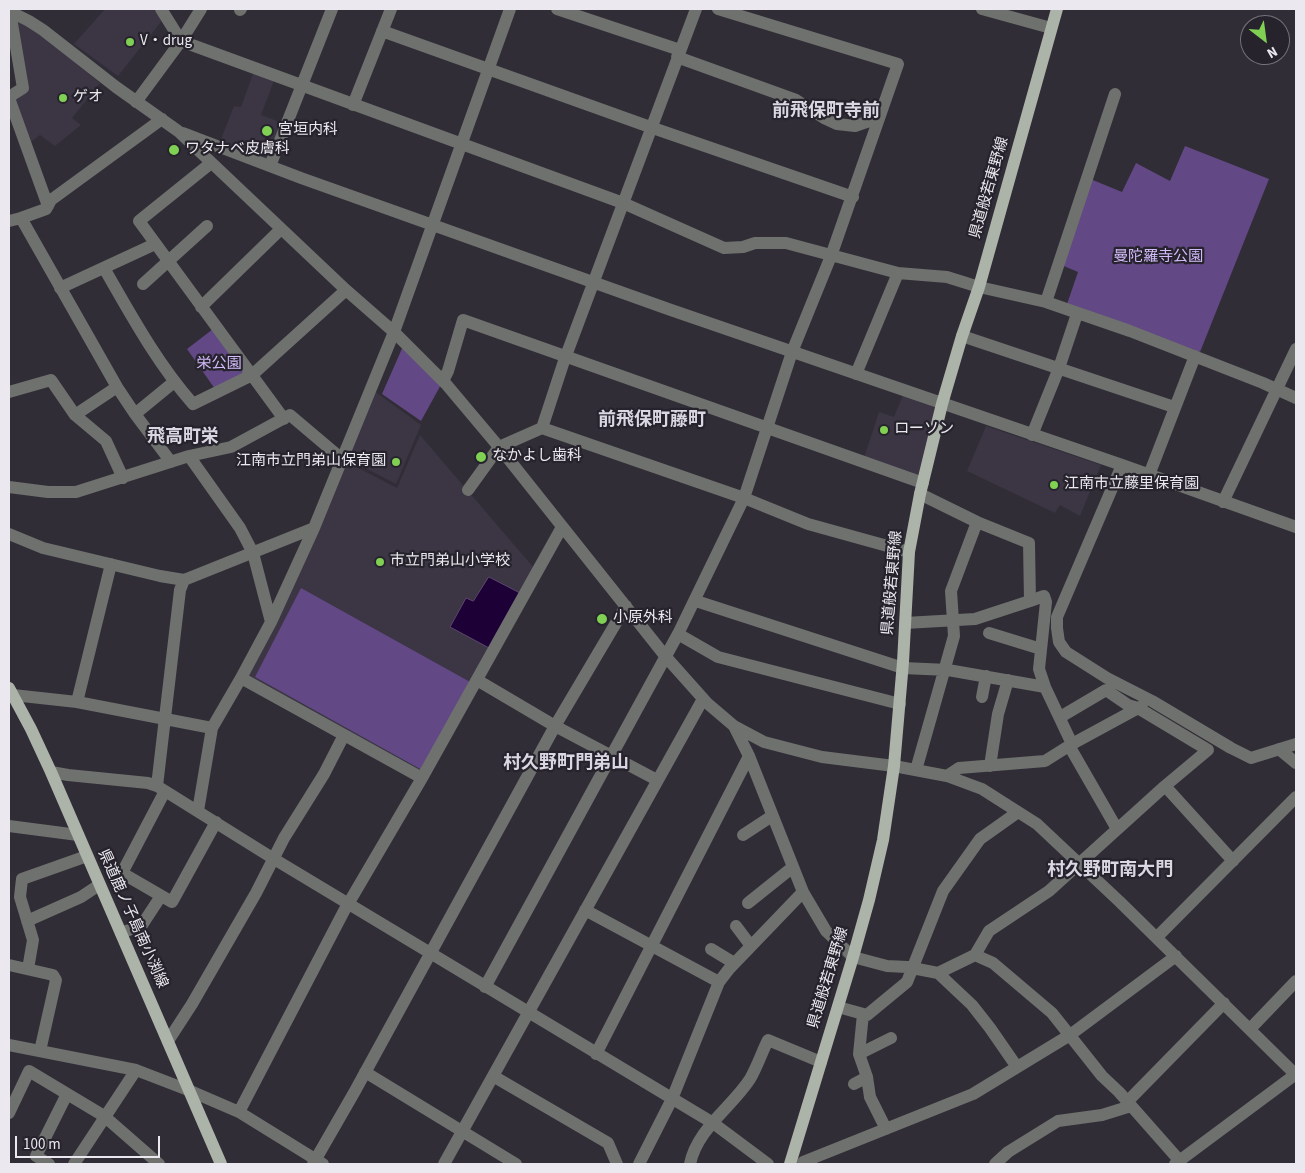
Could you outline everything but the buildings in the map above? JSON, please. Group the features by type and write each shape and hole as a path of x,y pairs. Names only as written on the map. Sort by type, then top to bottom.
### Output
{"main road":[{"name":"県道般若東野線","path":"798,1161 821,1062 869,900 883,840 894,766 900,704 909,552 921,488 942,404 979,287 1057,9"},
{"name":"県道鹿ノ子島南小渕線","path":"11,691 51,772 168,1041 219,1164"}],"street":[{"path":"161,9 181,41 623,203 724,248 743,247 754,243 786,243 898,273 947,277 979,287 1046,302 1130,331 1278,389 1296,398"},
{"path":"136,102 181,41 201,9"},
{"path":"270,166 332,9"},
{"path":"353,105 391,9"},
{"path":"198,811 212,728 271,622 314,528 394,332 510,9"},
{"path":"557,9 679,53 796,100 837,124 855,126 878,118"},
{"path":"542,428 566,356 650,127 696,9"},
{"path":"485,987 696,601 744,498 792,352 853,197 878,118 898,64 755,14 718,9"},
{"path":"982,9 1051,28"},
{"path":"10,12 22,88 9,97 48,206"},
{"path":"10,12 43,30 136,102 178,131 346,290 394,332 443,381 499,447 666,657 703,699 734,726 764,742 822,757 894,766 947,776 982,789 1038,824 1157,937 1296,1075 1179,1163 1129,1104 1102,1076 1052,1013 993,964 974,955"},
{"path":"382,31 853,197"},
{"path":"1046,302 1114,94"},
{"path":"9,221 46,209 51,200 162,120"},
{"path":"178,131 433,225 1296,527"},
{"path":"211,163 139,221 284,419"},
{"path":"21,218 117,387 171,462"},
{"path":"143,284 207,226"},
{"path":"201,307 281,229"},
{"path":"60,288 155,244"},
{"path":"104,268 155,356 193,404 252,375 346,290"},
{"path":"856,374 898,273"},
{"path":"1032,435 1059,368 1077,314"},
{"path":"443,381 448,371 463,320 767,428 921,488 977,522 1029,543 1030,601"},
{"path":"962,336 1174,408"},
{"path":"1224,502 1296,349"},
{"path":"1149,475 1195,356"},
{"path":"9,392 51,380 75,415 106,441 123,478"},
{"path":"135,414 174,382"},
{"path":"75,415 117,387"},
{"path":"9,487 48,492 76,492 189,456 230,447 290,415 342,459"},
{"path":"468,490 499,447 542,428 744,498 808,524 909,552"},
{"path":"189,456 240,528 253,553 271,622"},
{"path":"1122,465 1057,617 1059,642 1066,652 1107,678 1152,701 1230,748 1251,758 1296,744"},
{"path":"916,770 946,670 954,636 951,591 977,522"},
{"path":"239,1112 349,904 422,778 562,527"},
{"path":"9,534 43,548 184,580 314,528"},
{"path":"77,702 111,564"},
{"path":"184,580 180,590 166,719 161,788 122,873 172,902 216,822"},
{"path":"906,623 975,619 1044,596 1046,602 1039,669 1045,687 1072,746 1117,829"},
{"path":"696,601 903,668 946,670 1045,687"},
{"path":"9,1045 136,1070 239,1112 317,1163 555,726 626,606"},
{"path":"989,633 1041,649"},
{"path":"678,634 718,657 900,704"},
{"path":"982,697 986,676"},
{"path":"241,678 422,778"},
{"path":"477,680 555,726 657,780"},
{"path":"990,766 998,714 1008,680"},
{"path":"938,973 974,955 989,931 1049,892 1165,786 1208,750 1138,708 1128,705 1106,690 1062,716"},
{"path":"11,691 212,728"},
{"path":"444,1164 703,699"},
{"path":"947,776 959,768 1045,761 1152,701"},
{"path":"734,726 749,756 803,892 826,931 853,957 887,966 938,973 972,1005 1017,1067"},
{"path":"168,1041 192,1004 284,838 324,774 344,735"},
{"path":"1279,749 1296,763"},
{"path":"596,1054 749,756"},
{"path":"51,772 68,776 148,783 161,788 274,859 713,1123 768,1164"},
{"path":"1165,786 1233,861"},
{"path":"1157,937 1296,796"},
{"path":"838,1007 867,1015 907,982 943,891 980,839 1018,812"},
{"path":"743,835 772,816"},
{"path":"9,826 78,835"},
{"path":"28,969 33,940 20,897 22,879 87,856"},
{"path":"748,903 792,867"},
{"path":"28,922 81,897 100,885"},
{"path":"639,1164 672,1099 719,982 734,963 803,892"},
{"path":"121,933 142,925 161,896"},
{"path":"585,910 719,982"},
{"path":"736,926 751,946"},
{"path":"711,949 734,963"},
{"path":"798,1161 886,1129 973,1094 1070,1035 1176,956"},
{"path":"9,965 53,975 56,980 40,1051"},
{"path":"1250,1029 1296,981"},
{"path":"995,1164 1008,1152 1058,1121 1102,1115 1129,1104 1224,1003"},
{"path":"863,1014 859,1054 868,1077 870,1097 886,1129"},
{"path":"859,1054 891,1038"},
{"path":"690,1164 692,1153 713,1123 750,1079 768,1040 821,1062"},
{"path":"74,1164 136,1070"},
{"path":"9,1112 29,1071 106,1118 159,1164"},
{"path":"365,1072 516,1164"},
{"path":"493,1076 608,1143 617,1164"},
{"path":"854,1084 868,1077"},
{"path":"49,1164 36,1156 67,1094"}],"shaded area":[{"path":"105,9 158,9 164,18 118,76 74,44"},
{"path":"13,16 34,27 100,83 72,118 81,125 55,146 40,135 28,144 12,98 25,89"},
{"path":"254,71 275,78 261,115 285,124 270,164 219,144 234,106 241,107"},
{"path":"373,390 421,425 396,484 346,458"},
{"path":"903,395 937,407 920,479 864,458 879,412 894,417"},
{"path":"986,426 1101,465 1080,516 1060,505 1055,513 967,471"},
{"path":"420,435 534,568 421,774 246,676 345,461 397,488"},
{"path":"489,577 520,593 491,649 450,627 466,598 473,601"}],"green space":[{"name":"曼陀羅寺公園","path":"1185,146 1269,179 1200,352 1066,307 1078,272 1059,264 1083,176 1122,192 1136,163 1170,181"},
{"name":"栄公園","path":"213,329 247,374 215,389 187,349"},
{"path":"404,344 443,381 421,421 382,394"},
{"path":"301,588 472,683 422,770 255,677"}],"place":[{"name":"V・drug","path":"130,42"},
{"name":"ゲオ","path":"63,98"},
{"name":"宮垣内科","path":"267,131"},
{"name":"ワタナベ皮膚科","path":"174,150"},
{"name":"ローソン","path":"884,430"},
{"name":"なかよし歯科","path":"481,457"},
{"name":"江南市立門弟山保育園","path":"396,462"},
{"name":"江南市立藤里保育園","path":"1054,485"},
{"name":"市立門弟山小学校","path":"380,562"},
{"name":"小原外科","path":"602,619"}],"district":[{"name":"前飛保町寺前","path":"826,112"},
{"name":"前飛保町藤町","path":"652,421"},
{"name":"飛高町栄","path":"183,438"},
{"name":"村久野町門弟山","path":"566,764"},
{"name":"村久野町南大門","path":"1110,871"}]}
